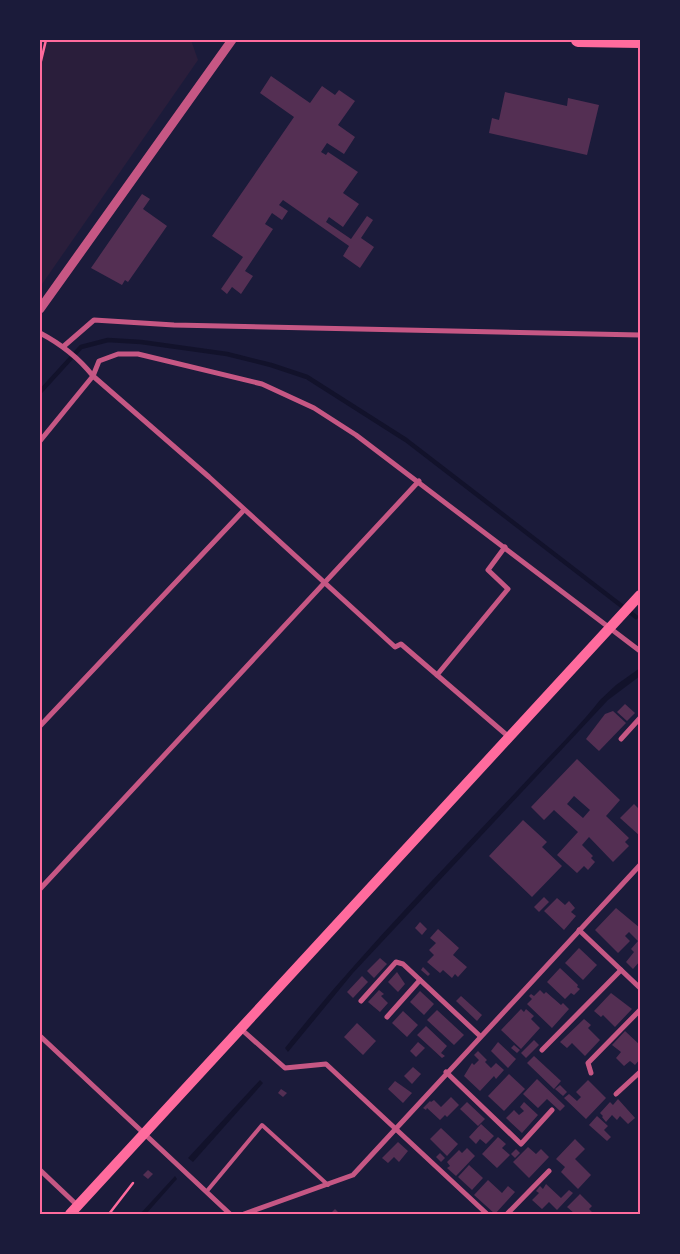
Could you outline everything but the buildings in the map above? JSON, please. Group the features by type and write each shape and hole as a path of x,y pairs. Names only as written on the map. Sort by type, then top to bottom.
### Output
{"highway":[{"path":"578,40 640,42"}],"main road":[{"path":"70,1214 636,598"}],"street":[{"path":"40,309 232,40"},
{"path":"64,346 94,320 174,325 640,335"},
{"path":"40,332 64,346 82,362 92,376 395,647 402,644 510,737"},
{"path":"40,441 92,376 99,361 118,354 138,354 262,384 314,408 356,435 639,650"},
{"path":"40,889 419,481"},
{"path":"40,726 244,510"},
{"path":"437,675 508,589 488,570 505,547"},
{"path":"621,740 640,718"},
{"path":"244,1214 353,1175 446,1072 640,865"},
{"path":"579,930 640,988"},
{"path":"361,1001 396,962 403,964 480,1036"},
{"path":"542,1050 621,970"},
{"path":"386,1017 420,980"},
{"path":"591,1073 588,1063 640,1010"},
{"path":"241,1029 284,1068 326,1064 487,1214"},
{"path":"40,1036 230,1214"},
{"path":"446,1072 521,1144 552,1110"},
{"path":"616,1094 640,1072"},
{"path":"40,1170 78,1206"},
{"path":"507,1214 549,1171"}],"lane":[{"path":"207,1191 262,1125 328,1184"}],"path":[{"path":"40,65 46,40"},
{"path":"109,1214 133,1183"}],"shaded area":[{"path":"40,40 191,40 198,60 40,287"},
{"path":"640,668 640,676 608,700 353,973 288,1052 285,1048 343,978 404,911 565,740 600,700 616,685"},
{"path":"260,1080 263,1083 193,1162 188,1158"},
{"path":"175,1176 177,1179 146,1214 140,1214"}],"waterway":[{"path":"40,392 81,347 108,340 141,342 227,354 271,365 307,377 406,440 636,617"}]}
